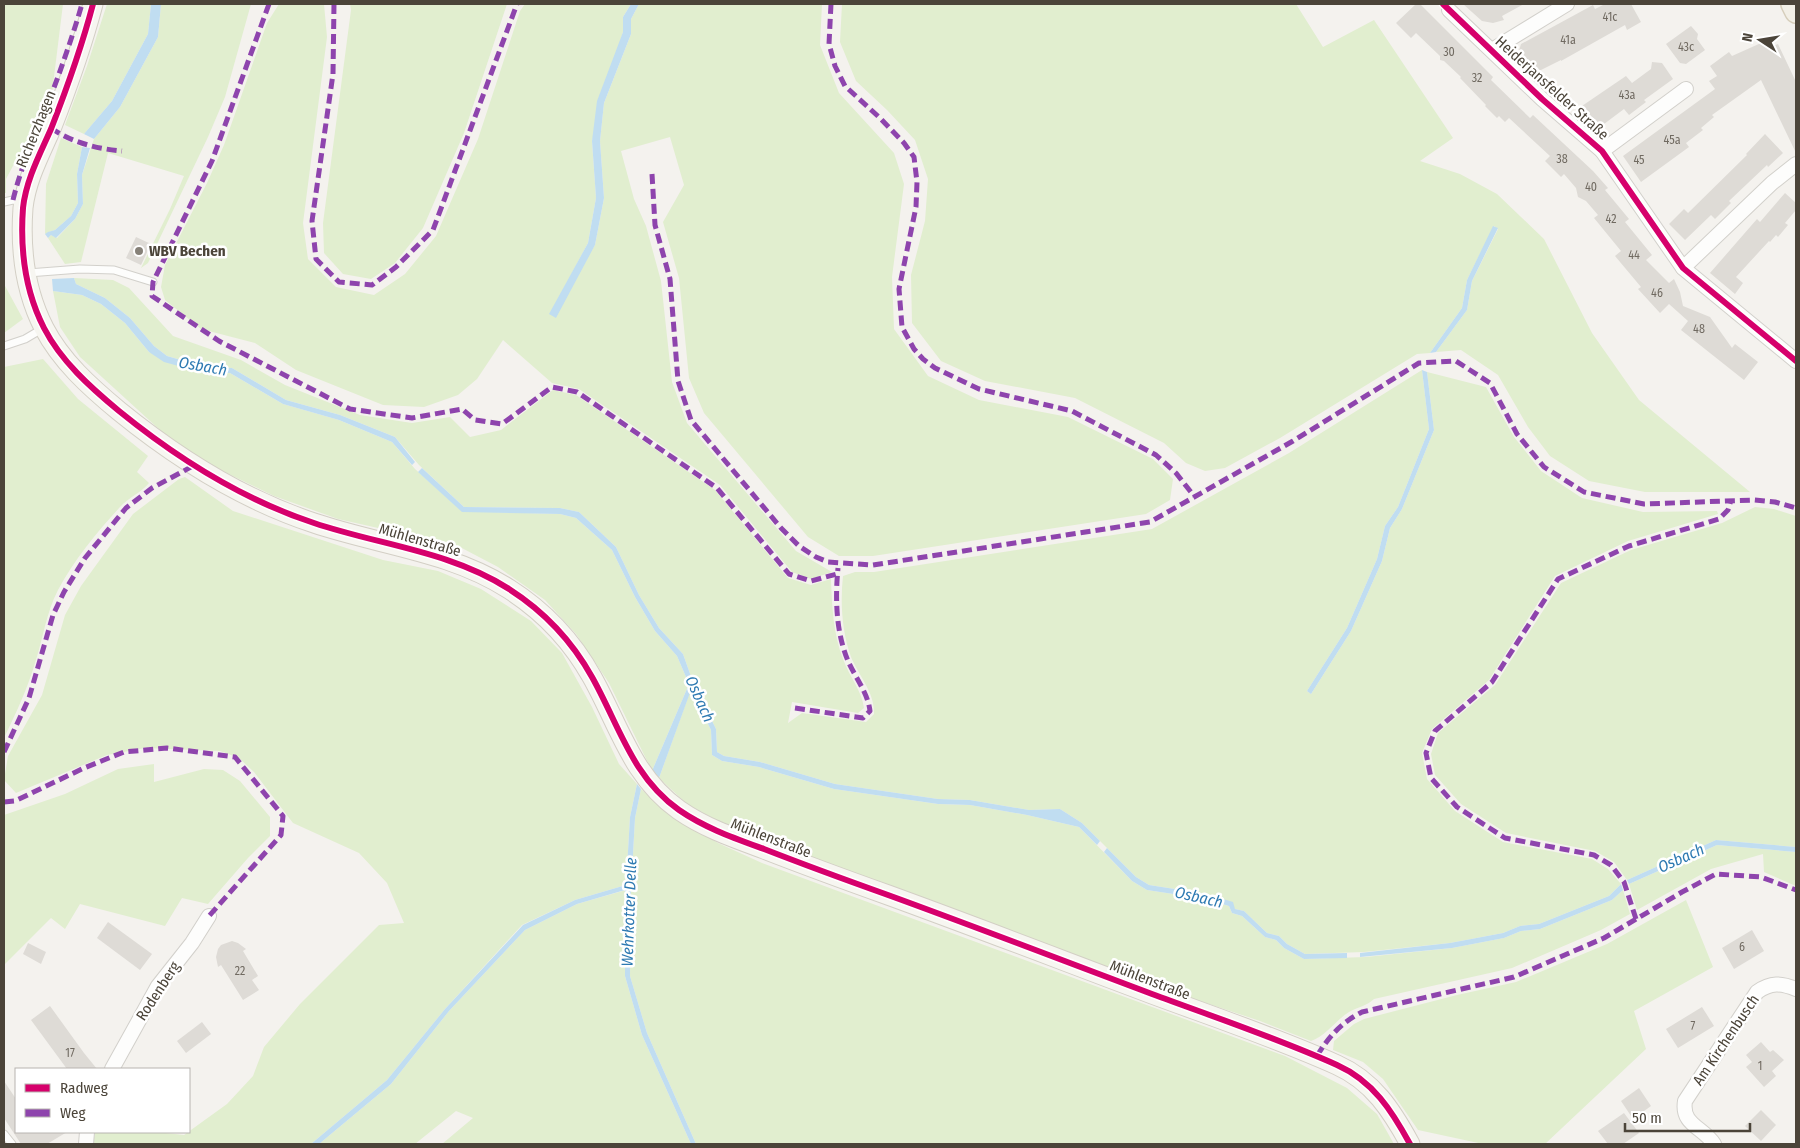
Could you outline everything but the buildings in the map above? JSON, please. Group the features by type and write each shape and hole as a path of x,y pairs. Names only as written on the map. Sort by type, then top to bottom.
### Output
{"main road":[{"path":"1792,4 1796,12"}],"street":[{"name":"Richerzhagen","path":"93,4 73,70 32,174 24,202 22,252 25,273 44,328 64,358 96,391 155,440 194,466"},
{"name":"Heiderjansfelder Straße","path":"1492,50 1567,4"},
{"name":"Heiderjansfelder Straße","path":"1449,10 1542,99 1602,151 1683,268 1796,361"},
{"name":"Heiderjansfelder Straße","path":"1602,151 1686,90"},
{"path":"1683,268 1772,184 1796,164"},
{"name":"Mühlenstraße","path":"194,466 251,498 292,516 338,531 450,560 483,574 521,596 569,641 592,678 624,745 645,778 666,800 689,816 716,831 1347,1069 1368,1084 1380,1096 1410,1144"},
{"name":"Rodenberg","path":"113,1068 158,986 192,943 208,916"},
{"name":"Am Kirchenbusch","path":"1714,1144 1710,1138 1686,1117 1685,1101 1757,992 1766,986 1775,984 1784,984 1796,990"}],"lane":[{"path":"4,202 13,200 24,202"},
{"path":"25,273 97,269 114,270 153,282"},
{"path":"4,346 24,339 44,328"},
{"path":"4,1134 12,1144"}],"green space":[{"path":"4,4 63,4 52,93 6,179 6,193 4,193"},
{"path":"107,4 151,4 148,34 112,101 84,134 65,125"},
{"path":"161,4 251,4 225,97 148,263 141,268 184,176 108,153 81,262 65,264 48,238 51,235 57,238 75,219 83,204 82,175 94,139 120,107 158,37"},
{"path":"279,4 324,4 327,37 303,223 308,259 336,287 374,295 405,274 436,236 478,139 520,11 525,4 631,4 623,17 623,32 592,141 596,198 588,243 550,314 595,245 604,198 600,141 604,103 631,34 631,19 639,4 822,4 820,45 839,93 894,153 904,184 892,277 894,329 928,376 979,400 1068,417 1153,459 1173,479 1170,500 1146,514 873,556 839,556 808,537 704,413 689,378 679,278 663,222 684,185 670,137 621,151 634,199 646,226 661,281 672,382 687,423 796,551 832,572 811,579 792,572 720,485 579,389 552,383 503,340 477,379 458,395 424,407 383,405 296,370 255,343 201,329 165,300 161,287 165,265 207,183 224,145 267,23"},
{"path":"350,4 507,4 464,133 423,228 395,263 371,279 343,274 324,253 323,223 351,10"},
{"path":"842,4 1296,4 1323,47 1374,20 1453,138 1420,161 1460,174 1497,194 1544,239 1592,333 1639,400 1750,492 1645,492 1589,481 1550,456 1528,427 1498,375 1461,350 1436,352 1467,310 1472,281 1498,229 1494,226 1467,280 1462,308 1430,353 1417,354 1280,438 1225,468 1205,471 1186,463 1164,443 1075,398 985,381 941,361 912,323 911,275 925,221 928,179 915,140 856,81 840,42"},
{"path":"61,138 82,147 77,174 78,203 71,216 55,230 45,234 46,184"},
{"path":"74,278 113,280 129,288 173,336 241,360 285,385 360,415 412,423 450,417 470,437 501,430 553,390 576,395 715,490 788,578 811,585 831,579 837,639 843,659 861,696 864,708 858,713 792,702 788,723 802,713 866,722 874,714 872,699 851,657 846,638 842,607 843,576 855,572 874,572 1152,529 1289,453 1422,370 1429,429 1398,507 1385,526 1377,559 1347,628 1307,691 1311,694 1351,631 1382,561 1390,528 1402,509 1434,430 1427,372 1486,387 1514,437 1541,471 1582,498 1643,512 1717,511 1718,514 1628,541 1555,576 1489,680 1432,729 1422,753 1427,779 1455,811 1503,842 1592,859 1608,869 1621,884 1609,896 1539,924 1520,926 1503,933 1450,943 1364,952 1305,954 1287,944 1279,936 1267,933 1244,911 1235,909 1207,894 1149,885 1136,877 1082,823 1060,809 1029,810 970,800 938,799 835,784 760,762 724,756 717,752 716,729 693,682 683,654 659,628 639,595 616,547 579,512 560,508 464,507 419,465 395,437 340,415 286,400 232,368 205,367 167,356 154,346 130,318 105,298 76,284"},
{"path":"4,284 23,319 4,333"},
{"path":"53,291 82,295 101,304 125,323 149,352 204,373 230,373 283,404 339,420 392,442 415,469 462,511 560,514 576,518 612,550 635,597 655,631 677,656 689,684 652,771 609,683 576,634 545,600 498,567 458,546 338,519 274,496 206,463 161,431 80,357 60,327"},
{"path":"43,359 78,399 148,456 137,472 149,483 123,504 111,517 86,547 64,579 50,608 28,683 4,738 4,367"},
{"path":"185,477 233,511 383,560 438,571 481,589 531,621 562,653 592,707 619,764 637,784 630,817 626,885 575,900 522,925 445,1009 387,1080 311,1144 93,1144 95,1133 166,1133 184,1135 190,1133 190,1131 227,1104 253,1076 264,1047 300,1004 379,925 404,923 387,883 359,853 293,823 254,772 239,758 220,751 145,748 107,755 16,793 4,780 8,756 42,695 65,615 81,586 133,514 179,479"},
{"path":"1755,507 1774,509 1796,516 1796,847 1716,840 1627,880 1614,862 1595,851 1506,833 1461,804 1435,775 1431,754 1438,733 1495,685 1561,583 1631,550 1722,523"},
{"path":"691,689 711,730 712,755 722,761 759,767 834,789 938,804 970,805 1079,827 1132,881 1147,890 1206,899 1229,906 1232,913 1242,916 1265,937 1276,940 1284,948 1304,959 1366,957 1452,948 1504,938 1521,931 1540,929 1612,900 1623,890 1630,914 1601,930 1512,968 1374,999 1349,1012 1311,1041 1260,1021 1164,989 735,830 687,804 659,778"},
{"path":"154,764 154,782 204,769 223,770 240,781 270,817 270,836 208,904 182,898 165,926 80,904 65,929 51,918 4,965 4,815 65,794 118,769"},
{"path":"641,789 673,816 718,843 762,863 1285,1056 1347,1088 1377,1114 1394,1144 696,1144 647,1033 630,976 631,890 635,818"},
{"path":"1717,845 1796,852 1796,886 1764,872 1763,854 1711,869 1637,910 1629,884"},
{"path":"626,890 625,976 642,1035 691,1144 442,1144 473,1118 456,1111 415,1144 319,1144 391,1084 449,1011 525,930 577,904"},
{"path":"1686,900 1713,967 1634,1011 1646,1049 1545,1144 1483,1144 1418,1130 1383,1079 1363,1062 1333,1050 1334,1041 1354,1024 1364,1019 1516,982 1607,944"}],"water":[{"path":"151,4 161,4 158,37 120,107 94,139 84,134 112,101 148,34"},
{"path":"631,4 639,4 631,19 631,34 604,103 600,141 604,198 595,245 556,318 549,314 588,243 596,198 592,141 597,101 623,32 623,17"},
{"path":"82,147 90,148 82,175 83,204 75,219 56,238 51,235 48,238 45,234 55,230 71,216 78,203 77,174"},
{"path":"1493,226 1498,228 1472,281 1467,310 1436,352 1430,353 1462,308 1467,280"},
{"path":"74,278 76,284 105,298 130,318 154,346 167,356 205,367 232,368 286,400 340,415 395,437 415,462 412,465 392,442 339,420 283,404 230,373 204,373 164,362 149,352 125,323 101,304 82,295 53,291 52,279"},
{"path":"1422,370 1427,372 1434,430 1402,509 1390,528 1382,561 1351,631 1311,694 1307,691 1347,628 1377,559 1385,526 1398,507 1429,429"},
{"name":"Osbach","path":"422,468 464,507 560,508 579,512 616,547 639,595 659,628 683,654 693,682 716,729 717,752 724,756 760,762 835,784 938,799 970,800 1029,810 1060,809 1082,823 1100,841 1097,845 1079,827 1027,815 970,805 938,804 834,789 759,767 722,761 712,755 711,730 691,690 659,778 652,771 689,684 677,656 655,631 635,597 612,550 576,518 560,514 462,512 418,472"},
{"name":"Wehrkotter Delle","path":"637,784 641,789 635,818 631,890 630,976 647,1033 696,1144 691,1144 642,1035 625,976 625,890 577,904 525,930 449,1011 391,1084 319,1144 311,1144 387,1080 445,1009 523,925 575,900 626,885 630,817"},
{"name":"Osbach","path":"1716,840 1796,847 1796,852 1717,845 1629,884 1627,880"},
{"name":"Osbach","path":"1107,848 1136,877 1149,885 1207,894 1233,902 1235,909 1244,911 1267,933 1279,936 1287,944 1305,954 1347,953 1347,958 1304,959 1284,948 1276,940 1265,937 1242,916 1232,913 1229,906 1206,899 1147,890 1132,881 1104,852"},
{"path":"1621,884 1623,890 1612,900 1540,929 1521,931 1504,938 1452,948 1360,957 1360,953 1450,943 1503,933 1520,926 1539,924 1609,896"}],"marked path":[{"path":"13,200 22,168 59,75 82,4"},
{"path":"269,4 212,161 153,282 152,296 219,341 350,409 412,418 462,409 475,420 502,424 552,387 577,392 717,488 789,574 811,581 837,574"},
{"path":"334,4 333,74 312,221 316,259 339,282 372,285 396,267 433,230 517,4"},
{"path":"831,4 829,44 835,66 845,86 880,118 904,143 914,157 917,182 916,207 899,289 902,327 914,349 935,368 979,389 1072,411 1156,455 1176,473 1194,496"},
{"path":"51,128 85,144 103,149 122,151"},
{"path":"652,174 655,225 670,279 678,381 691,420 781,528 799,546 828,562 873,565 1150,522 1293,441 1419,363 1456,361 1490,383 1517,434 1544,467 1584,492 1644,504 1754,500 1775,502 1796,508"},
{"path":"4,752 29,698 53,615 64,592 85,558 126,508 152,488 193,466"},
{"path":"1636,919 1624,882 1611,865 1594,855 1505,838 1457,807 1431,778 1426,753 1435,731 1492,682 1558,579 1629,546 1719,519 1728,510 1731,500"},
{"path":"795,708 863,718 870,711 867,698 848,661 841,639 837,603 838,568"},
{"path":"4,802 15,801 84,768 124,752 167,748 235,757 283,816 281,835 209,916"},
{"path":"1317,1056 1336,1030 1362,1012 1514,977 1604,938 1716,874 1761,877 1796,890"}],"cycle path":[{"path":"93,4 68,83 27,187 23,208 22,239 28,285 44,328 59,352 87,383 108,402 141,429 187,461 236,490 261,502 339,531 439,557 486,576 522,598 546,617 576,651 602,695 628,749 649,782 663,797 689,816 742,841 1268,1037 1337,1065 1361,1079 1371,1088 1396,1120 1410,1144"},
{"path":"1443,4 1542,99 1602,151 1683,268 1796,361"}],"place":[{"name":"WBV Bechen","path":"139,251"}]}
